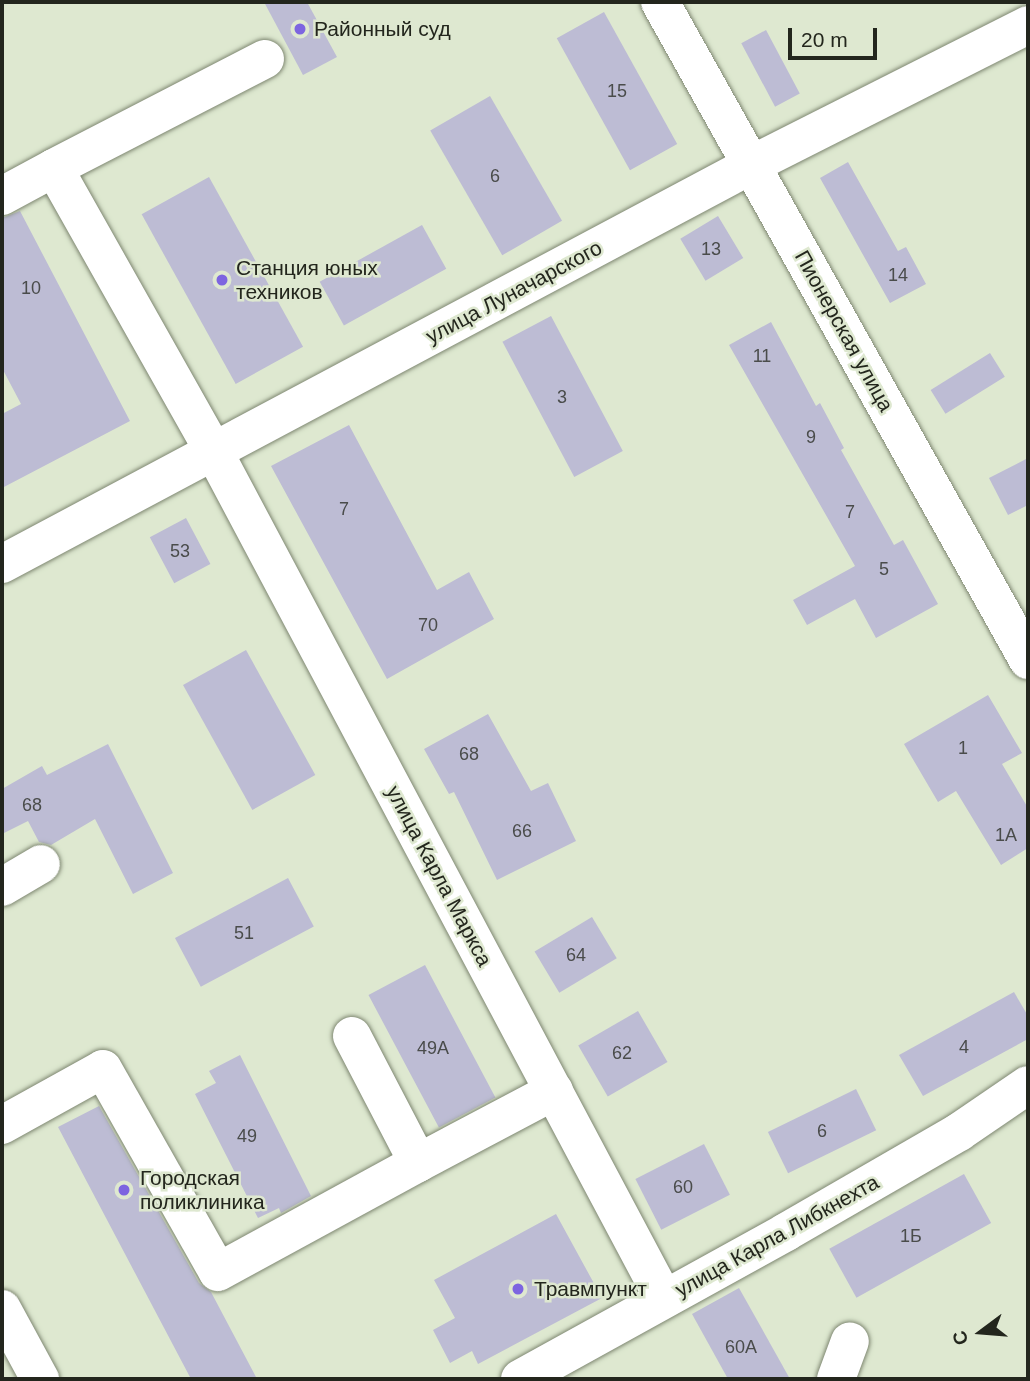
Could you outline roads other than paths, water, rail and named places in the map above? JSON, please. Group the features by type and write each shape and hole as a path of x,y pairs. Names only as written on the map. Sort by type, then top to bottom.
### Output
{"street":[{"name":"Пионерская улица","path":"660,2 1028,660"},
{"name":"улица Луначарского","path":"2,564 751,165 1028,26"},
{"path":"2,196 265,59"},
{"name":"улица Карла Маркса","path":"54,168 214,452 664,1299"},
{"path":"2,887 41,864"},
{"path":"352,1035 418,1163"},
{"path":"2,1125 103,1069 218,1272 554,1091"},
{"name":"улица Карла Либкнехта","path":"520,1379 958,1132 1028,1085"},
{"path":"2,1309 40,1379"},
{"path":"836,1379 850,1341"}],"place":[{"name":"Районный суд","path":"300,29"},
{"name":"Станция юных техников","path":"222,280"},
{"name":"Городская поликлиника","path":"124,1190"},
{"name":"Травмпункт","path":"518,1289"}]}
